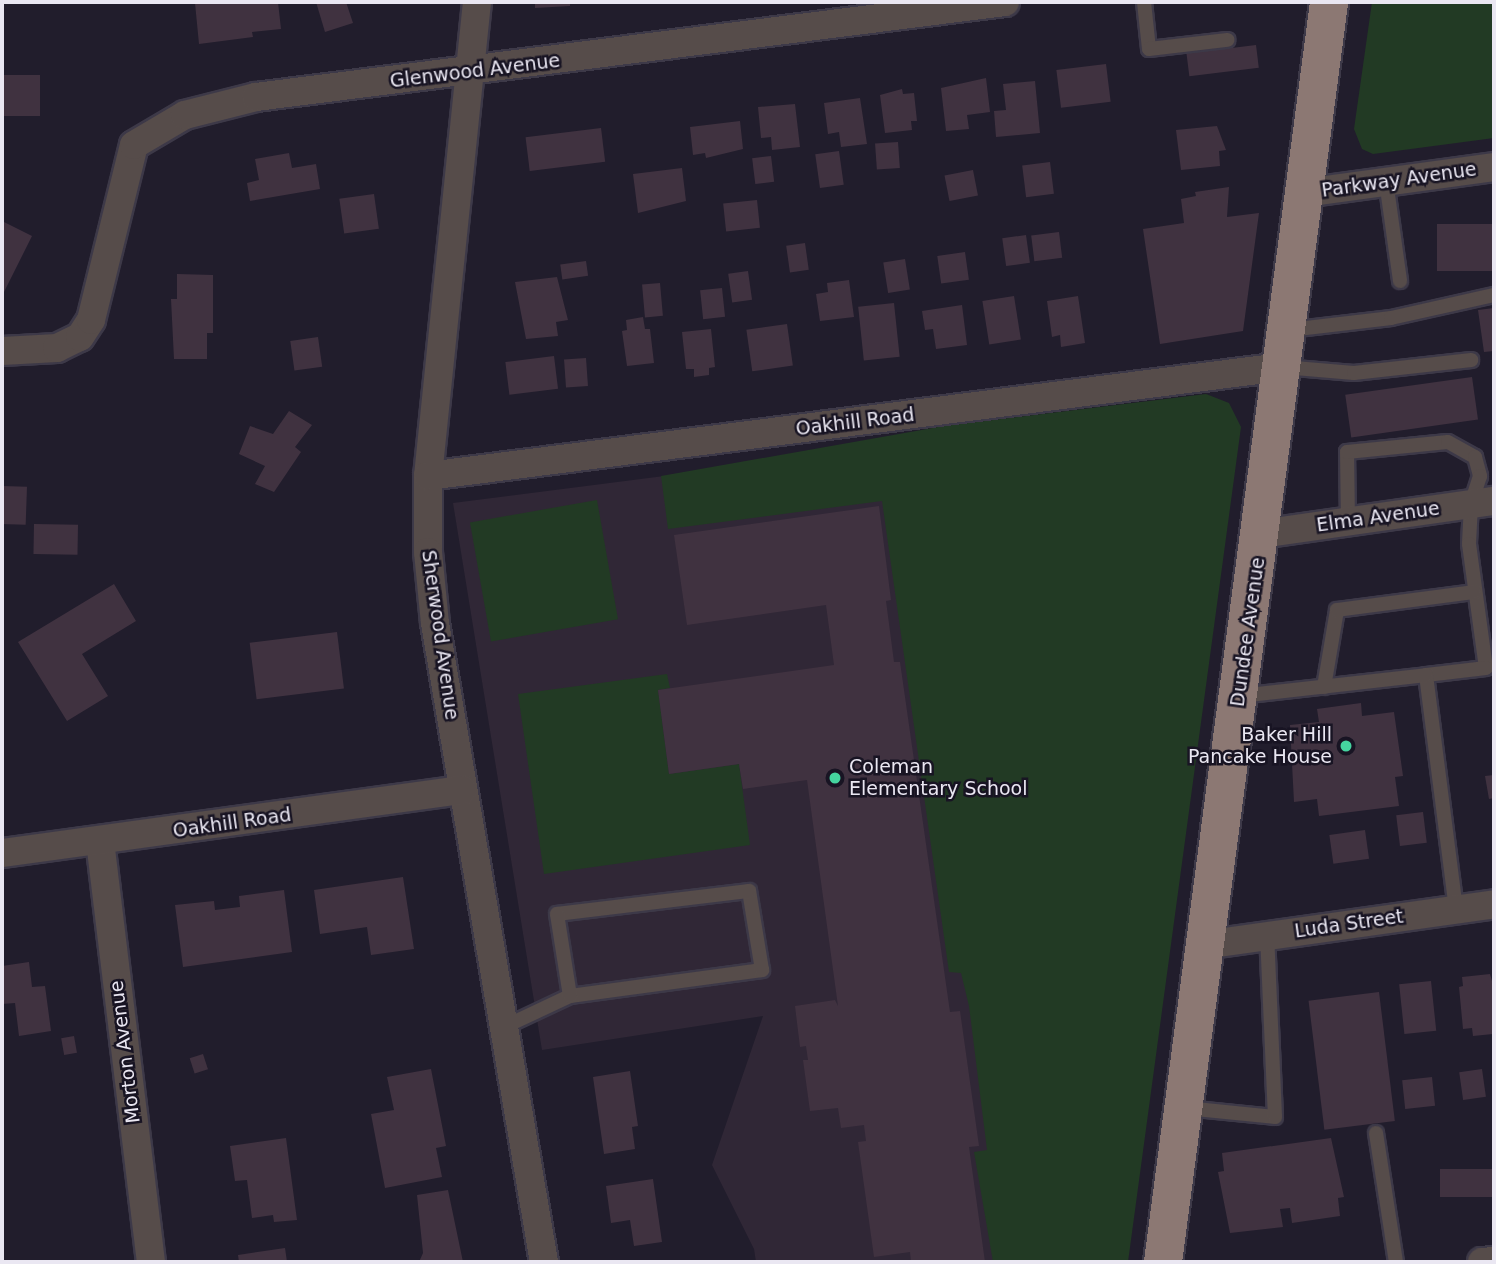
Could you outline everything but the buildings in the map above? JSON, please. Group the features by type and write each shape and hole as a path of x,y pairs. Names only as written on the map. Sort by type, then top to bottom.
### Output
{"main road":[{"name":"Dundee Avenue","path":"1163,1262 1329,2"}],"street":[{"name":"Sherwood Avenue","path":"477,2 428,476 429,572 463,790 544,1262"},
{"name":"Glenwood Avenue","path":"2,351 57,348 80,337 92,320 127,159 134,145 155,130 230,101 468,73 1005,2"},
{"name":"Parkway Avenue","path":"1304,193 1494,167"},
{"name":"Oakhill Road","path":"428,476 1284,349"},
{"name":"Elma Avenue","path":"1261,534 1482,502"},
{"name":"Oakhill Road","path":"2,853 463,790"},
{"name":"Morton Avenue","path":"100,841 150,1262"},
{"name":"Luda Street","path":"1204,944 1494,904"},
{"path":"1482,1262 1494,1261"}],"lane":[{"path":"1143,2 1149,49 1227,40"},
{"path":"1386,181 1399,281"},
{"path":"1284,349 1391,318 1494,295"},
{"path":"1284,349 1354,373 1471,360"},
{"path":"1239,696 1486,668 1474,592 1482,502 1475,457 1448,442 1347,453 1348,522"},
{"path":"1324,687 1337,610 1474,592"},
{"path":"1426,675 1456,910"},
{"path":"504,1027 570,996 762,970 749,891 557,914 570,996"},
{"path":"1183,1108 1275,1116 1267,936"},
{"path":"1376,1133 1396,1262"}],"shaded area":[{"name":"Coleman Elementary School","path":"1221,405 1105,1262 756,1262 754,1249 712,1165 763,1016 542,1050 453,503"}],"green space":[{"path":"1372,2 1494,2 1494,138 1373,154 1362,149 1354,129"},
{"path":"1206,394 1229,403 1241,427 1128,1262 993,1262 974,1152 987,1150 969,1006 961,973 949,972 882,501 668,529 661,476 944,426"},
{"path":"597,500 618,619 491,642 470,522"},
{"path":"667,674 670,688 658,690 669,774 739,764 750,845 544,874 518,694"}],"place":[{"name":"Baker Hill Pancake House","path":"1346,746"},
{"name":"Coleman Elementary School","path":"835,778"}]}
